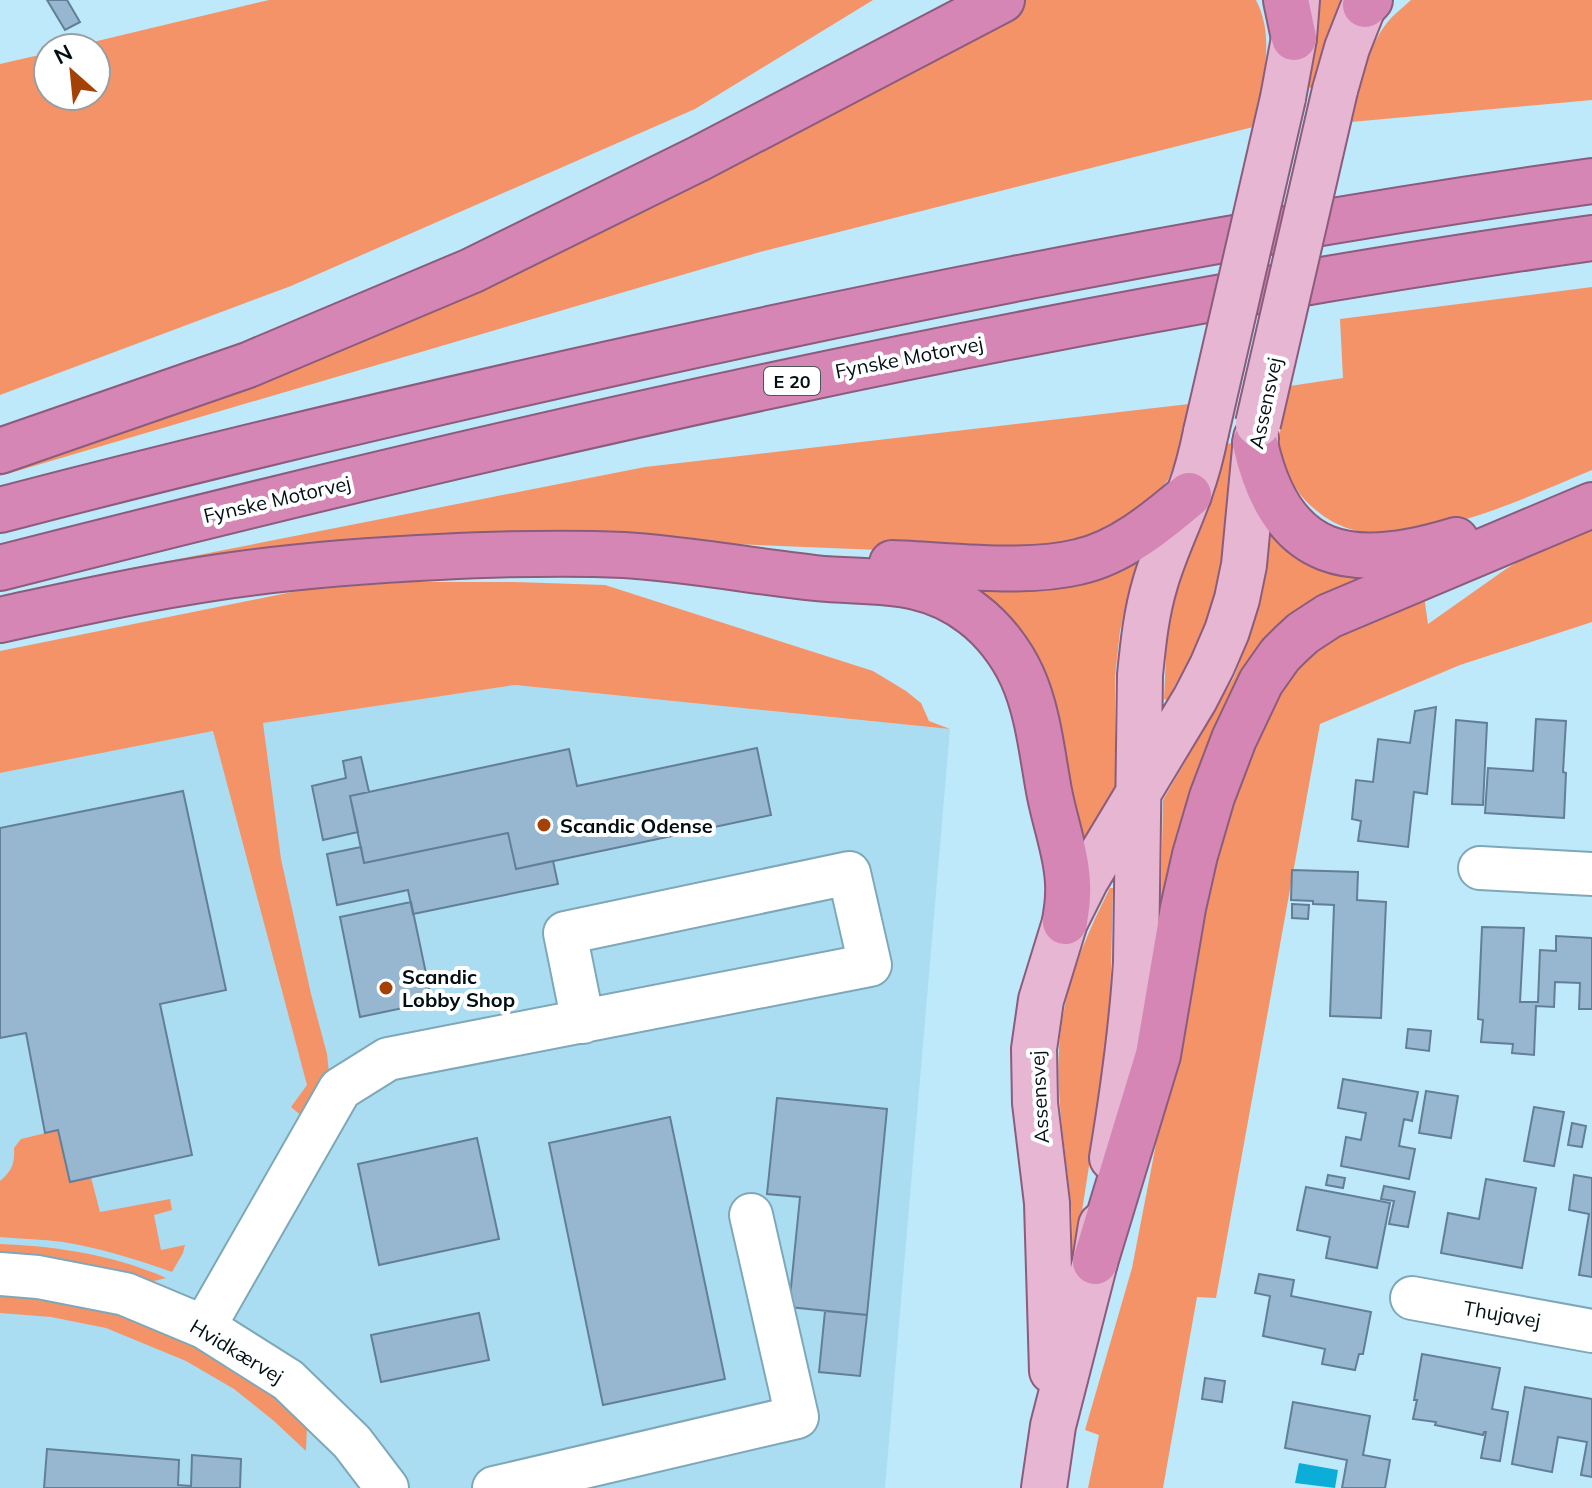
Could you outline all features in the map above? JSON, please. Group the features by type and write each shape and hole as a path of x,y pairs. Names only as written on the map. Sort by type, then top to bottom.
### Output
{"highway":[{"path":"700,158 967,0"},
{"path":"0,451 248,365 471,271 700,158 1002,0"},
{"path":"0,510 156,469 508,386 853,310 1182,247 1592,181"},
{"name":"Fynske Motorvej","path":"0,568 514,442 861,366 1188,302 1592,238"},
{"path":"1256,434 1261,470 1287,519 1306,537 1350,556 1399,554 1435,546 1476,533 1592,484"},
{"path":"674,559 817,559 1049,567 1079,562 1105,553 1163,517 1189,495"},
{"path":"1095,1262 1158,1055 1183,908 1203,826 1234,739 1261,682 1291,644 1329,616 1592,505"},
{"path":"0,620 183,582 266,571 378,559 508,553 674,559 816,578 920,587 956,602 985,624 996,635 1021,675 1034,710 1066,869 1069,894 1065,922"}],"main road":[{"name":"Assensvej","path":"1053,1426 1047,1203 1035,1103 1034,1049 1041,1000 1065,922 1086,880 1195,699 1227,631 1244,565 1256,434 1335,90 1347,48 1367,2"},
{"name":"Assensvej","path":"1044,1488 1053,1426 1095,1262 1129,1053 1136,962 1140,675 1145,631 1158,572 1199,462 1283,98 1292,13"}],"street":[{"path":"1480,868 1592,874"},
{"path":"204,1327 340,1089 388,1059 583,1022 870,965 849,873 565,933 583,1022"},
{"path":"494,1488 797,1417 751,1215"},
{"name":"Hvidkærvej","path":"0,1274 38,1277 125,1294 204,1327 288,1380 352,1442 387,1488"},
{"name":"Thujavej","path":"1412,1298 1592,1331"}],"shaded area":[{"path":"269,0 873,0 695,109 291,286 0,395 0,64 32,57 32,112 112,112 112,37"},
{"path":"1026,0 1256,0 1264,25 1266,50 1260,101 1253,127 760,252 0,476 0,465 733,159"},
{"path":"1317,0 1344,0 1314,89 1305,86"},
{"path":"1411,0 1592,0 1592,100 1351,122 1361,80 1376,39 1392,17"},
{"path":"1592,287 1592,470 1490,512 1409,531 1367,532 1344,527 1321,514 1299,493 1281,454 1283,416 1290,386 1343,378 1340,319"},
{"path":"1189,404 1182,434 1186,434 1168,480 1151,500 1102,535 1002,555 634,540 106,579 102,574 645,467"},
{"path":"1225,443 1235,444 1218,579 1202,632 1167,700 1164,699 1167,634 1175,592"},
{"path":"1269,519 1414,561 1309,611 1160,946 1163,800 1234,677 1249,638 1266,564"},
{"path":"1592,524 1592,622 1460,665 1320,724 1216,1298 1197,1297 1163,1488 1088,1488 1099,1435 1085,1430 1132,1268 1226,801 1292,659 1423,589 1428,624 1550,542"},
{"path":"1146,547 1131,582 1120,631 1115,677 1115,787 1077,850 1045,706 942,576"},
{"path":"409,582 605,585 873,671 921,703 929,721 950,729 515,685 263,723 281,859 327,1054 330,1082 304,1118 291,1107 307,1085 213,731 0,773 0,651 302,590"},
{"path":"515,685 950,729 885,1488 0,1488 0,773 216,729"},
{"path":"1110,888 1113,888 1107,1051 1075,1256 1072,1257 1072,1211 1059,1086 1061,1028 1076,966"},
{"path":"58,1130 71,1182 91,1177 100,1212 170,1199 172,1210 154,1215 161,1250 185,1245 172,1272 77,1244 0,1237 0,1181 12,1166 14,1148 21,1139"},
{"path":"0,1244 85,1253 126,1263 166,1278 145,1280 81,1263 0,1254"},
{"path":"0,1292 87,1305 161,1328 193,1343 290,1406 307,1425 306,1451 234,1389 186,1361 106,1328 51,1317 0,1313"}],"water":[{"path":"1299,1463 1338,1470 1335,1488 1295,1483"}],"building":[{"path":"47,0 67,0 80,22 65,30"},
{"path":"1436,707 1427,794 1414,792 1408,847 1358,841 1361,821 1352,819 1356,780 1373,782 1378,739 1410,743 1415,711"},
{"path":"1536,719 1566,721 1564,818 1485,813 1488,768 1533,771"},
{"path":"1456,720 1487,723 1483,805 1452,804"},
{"path":"757,748 771,815 516,869 508,833 364,863 350,796 569,749 577,786"},
{"path":"361,757 369,792 350,796 358,832 323,840 312,786 346,778 343,761"},
{"path":"183,791 226,990 160,1004 192,1155 70,1182 58,1130 45,1133 26,1033 0,1038 0,828"},
{"path":"508,833 516,869 553,861 558,884 413,914 408,890 337,905 327,854 361,847 364,863"},
{"path":"1292,870 1358,872 1357,900 1386,902 1381,1018 1330,1016 1334,905 1291,900"},
{"path":"411,902 432,1002 360,1017 340,917"},
{"path":"1292,904 1309,905 1308,919 1292,918"},
{"path":"1482,927 1524,928 1520,1002 1538,1002 1540,950 1556,951 1556,936 1592,938 1592,1009 1579,1009 1580,983 1555,982 1554,1007 1536,1006 1534,1055 1512,1053 1513,1044 1481,1042 1483,1020 1478,1019"},
{"path":"1408,1029 1431,1031 1429,1051 1406,1048"},
{"path":"1343,1079 1418,1092 1412,1121 1404,1119 1399,1146 1415,1149 1409,1179 1341,1166 1346,1137 1361,1140 1366,1113 1338,1108"},
{"path":"1426,1091 1458,1096 1451,1138 1419,1133"},
{"path":"777,1098 887,1109 867,1315 789,1307 800,1197 767,1194"},
{"path":"1534,1107 1564,1112 1554,1166 1524,1161"},
{"path":"670,1117 725,1379 603,1405 549,1143"},
{"path":"1572,1123 1586,1126 1582,1147 1568,1145"},
{"path":"477,1138 499,1239 379,1265 358,1164"},
{"path":"1328,1175 1345,1178 1343,1188 1326,1185"},
{"path":"1574,1175 1592,1178 1592,1277 1579,1275 1589,1214 1569,1210"},
{"path":"1486,1179 1536,1188 1522,1268 1441,1253 1448,1213 1479,1219"},
{"path":"1384,1186 1415,1192 1408,1227 1389,1224 1394,1201 1381,1199"},
{"path":"1306,1187 1390,1203 1377,1268 1326,1258 1330,1237 1297,1230"},
{"path":"1259,1274 1294,1280 1291,1296 1371,1312 1363,1354 1359,1354 1355,1370 1322,1364 1325,1349 1263,1336 1270,1296 1255,1293"},
{"path":"825,1311 867,1315 860,1376 819,1372"},
{"path":"479,1313 489,1360 381,1382 371,1335"},
{"path":"1422,1354 1500,1368 1492,1409 1508,1412 1500,1461 1481,1458 1486,1432 1483,1435 1413,1419"},
{"path":"1205,1378 1225,1381 1222,1402 1202,1399"},
{"path":"1525,1387 1592,1399 1592,1477 1581,1475 1587,1442 1558,1437 1552,1472 1512,1464"},
{"path":"1293,1402 1370,1416 1363,1455 1390,1460 1385,1488 1342,1488 1347,1460 1285,1448"},
{"path":"47,1449 179,1460 178,1485 191,1486 192,1455 241,1459 240,1488 44,1488"}],"place":[{"name":"Scandic Odense","path":"544,825"},
{"name":"Scandic Lobby Shop","path":"386,988"}]}
